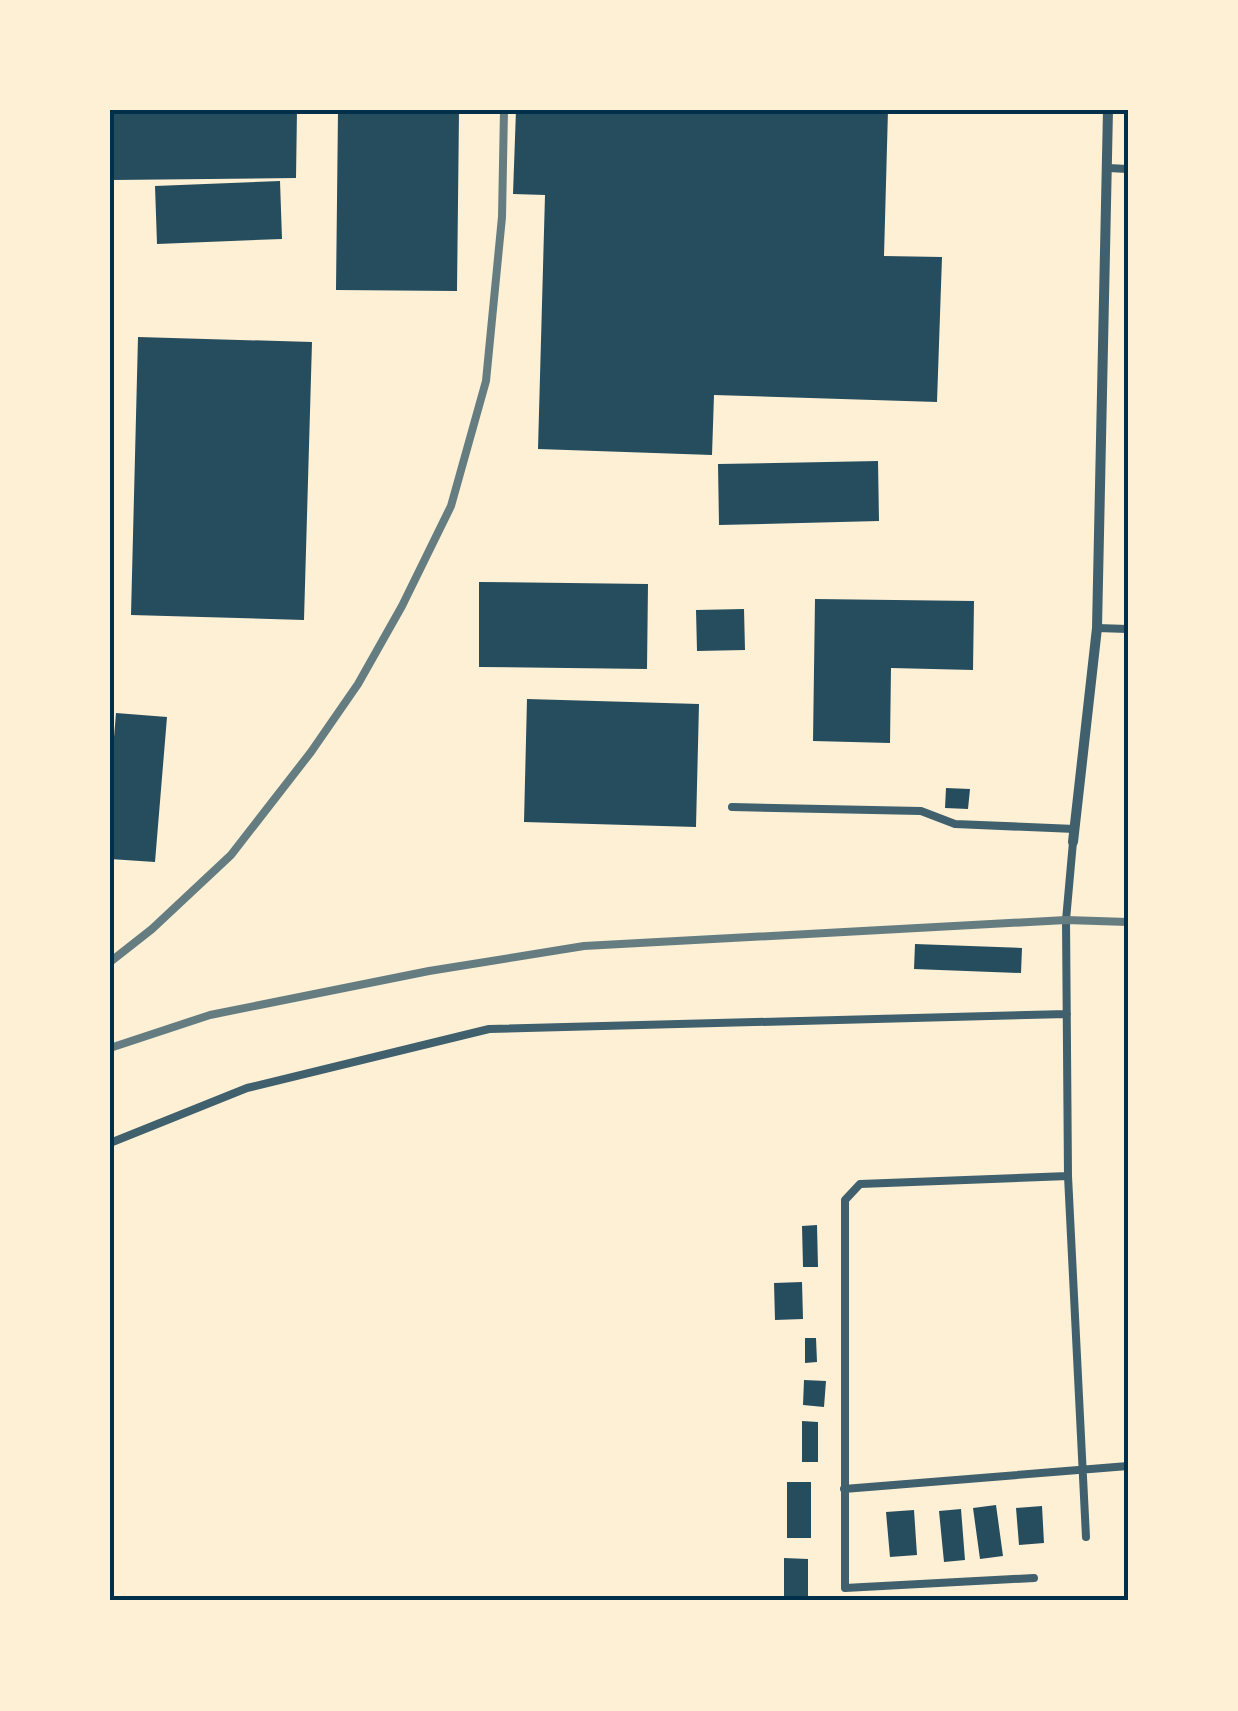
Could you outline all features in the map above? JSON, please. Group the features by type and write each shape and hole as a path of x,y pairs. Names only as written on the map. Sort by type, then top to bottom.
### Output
{"street":[{"path":"1074,842 1097,628 1108,110"}],"lane":[{"path":"1108,168 1128,169"},
{"path":"1097,628 1128,629"},
{"path":"732,807 922,811 955,824 1075,829"},
{"path":"1074,842 1066,920 1068,1176 1086,1537"},
{"path":"110,1143 247,1088 489,1029 1067,1014"},
{"path":"1034,1578 845,1588 844,1200 860,1184 1068,1176"},
{"path":"844,1490 1128,1466"}],"building":[{"path":"113,110 297,110 296,178 113,180"},
{"path":"516,110 888,110 884,256 942,257 937,402 714,395 712,455 538,449 545,195 513,194"},
{"path":"338,111 459,112 457,291 336,290"},
{"path":"280,181 282,239 157,244 155,186"},
{"path":"138,337 312,342 304,620 131,615"},
{"path":"878,461 879,521 719,525 718,464"},
{"path":"479,582 648,584 647,669 479,667"},
{"path":"815,599 974,601 973,670 891,668 890,743 813,741"},
{"path":"744,609 745,650 697,651 696,610"},
{"path":"527,699 699,704 696,827 524,822"},
{"path":"116,713 167,717 155,862 110,859"},
{"path":"946,788 970,789 968,809 945,808"},
{"path":"915,944 1022,948 1021,973 914,969"},
{"path":"817,1225 818,1267 803,1267 802,1226"},
{"path":"802,1282 803,1319 775,1320 774,1283"},
{"path":"805,1338 816,1338 817,1362 805,1363"},
{"path":"804,1380 826,1381 824,1407 803,1405"},
{"path":"802,1421 818,1422 818,1462 802,1462"},
{"path":"787,1482 811,1482 811,1538 787,1538"},
{"path":"996,1505 1003,1556 980,1559 973,1508"},
{"path":"1042,1506 1044,1543 1019,1545 1016,1508"},
{"path":"961,1509 965,1560 944,1562 939,1511"},
{"path":"914,1510 917,1555 890,1557 886,1512"},
{"path":"784,1558 808,1559 808,1601 784,1601"}],"railway":[{"path":"110,962 152,929 231,855 311,752 358,684 451,506 486,381 502,217 504,110"},
{"path":"110,1048 210,1015 429,971 584,946 1066,920 1128,922"}]}
